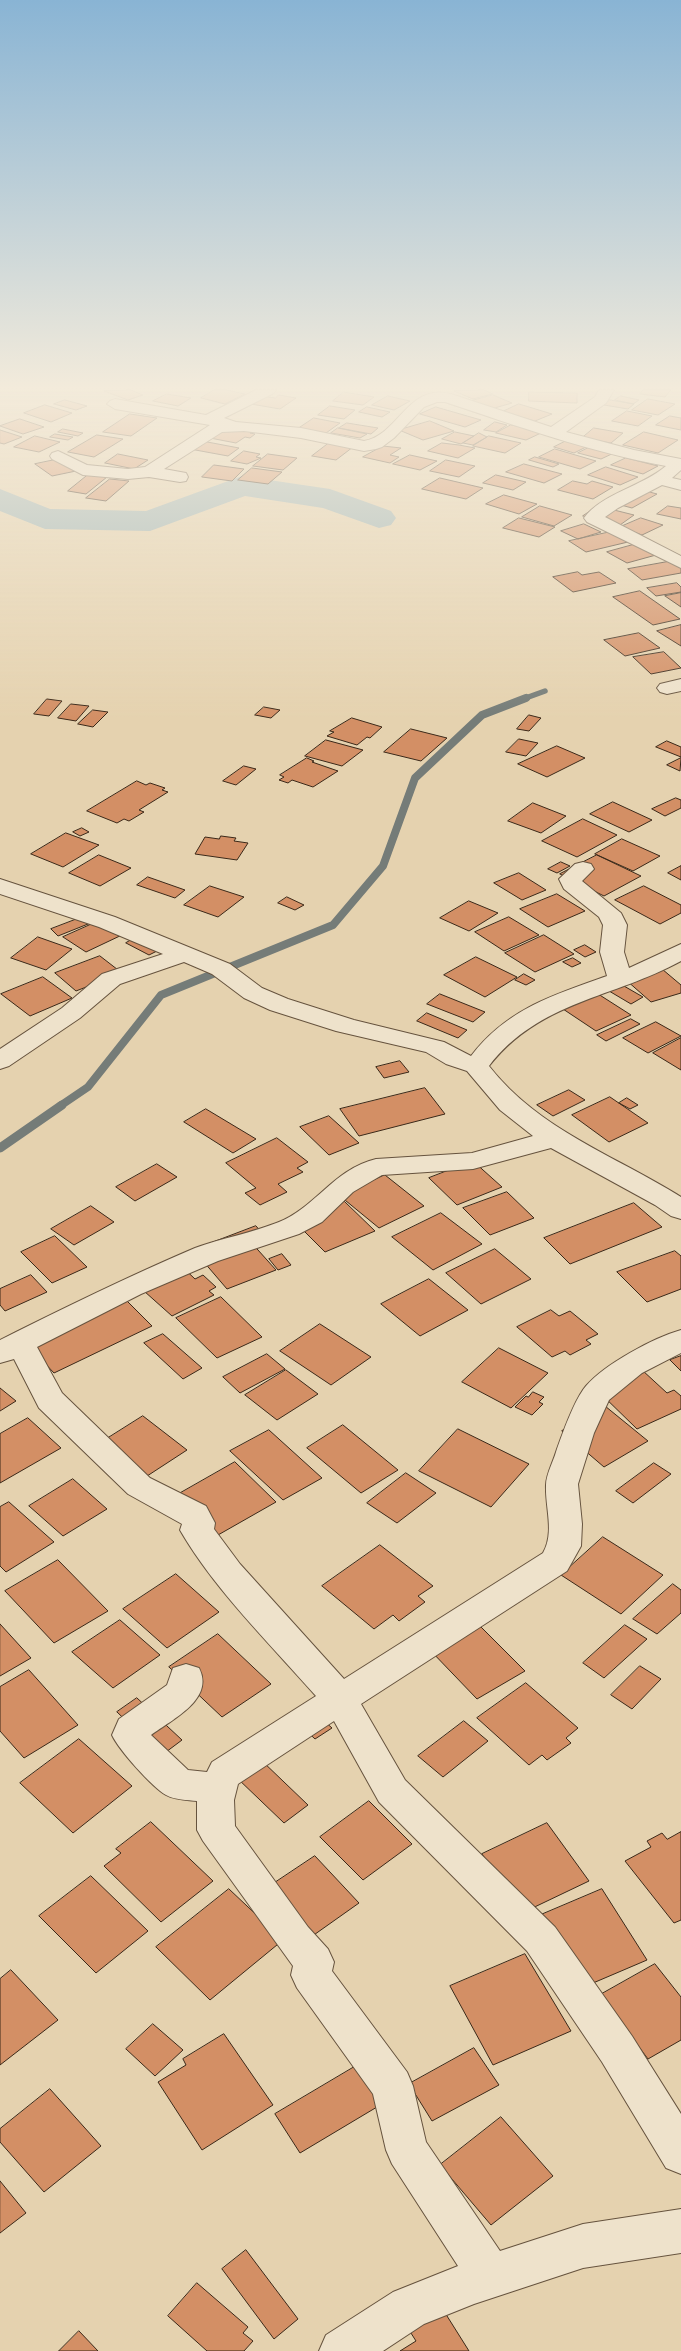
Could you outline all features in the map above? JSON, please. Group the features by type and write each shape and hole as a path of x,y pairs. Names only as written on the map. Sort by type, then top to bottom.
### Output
{"street":[{"path":"621,500 593,518 681,562"},
{"path":"583,869 570,879 572,884 609,913 616,925 612,952 620,979"},
{"path":"0,886 107,922 185,954 233,976 255,995 294,1011 435,1047 455,1059 476,1066 489,1085 517,1112 552,1139 681,1210"},
{"path":"476,1066 486,1051 513,1026 552,1003 620,979 668,959 681,951"},
{"path":"0,1061 71,1014 111,979 185,954"},
{"path":"552,1139 473,1162 376,1168 343,1186 312,1216 288,1228 208,1254 131,1287 10,1347 50,1400 139,1486 194,1515 199,1523 197,1530 228,1574 340,1700 392,1791 541,1939 617,2049 681,2153"},
{"path":"490,2276 407,2150 392,2086 311,1975 314,1962 294,1939 216,1830 214,1809 216,1788 225,1773 555,1562 564,1546 566,1524 562,1484 578,1433 597,1394 631,1366 681,1340"},
{"path":"186,1678 183,1692 132,1728 130,1735 179,1784 216,1788"},
{"path":"342,2351 409,2308 490,2276 584,2246 681,2231"}],"building":[{"path":"495,500 521,500 537,504 519,514 486,504"},
{"path":"608,500 647,500 632,508 606,501"},
{"path":"540,506 572,515 554,526 522,517"},
{"path":"598,506 634,515 620,525 583,516"},
{"path":"668,506 681,508 681,519 657,514"},
{"path":"519,518 555,527 539,537 503,528"},
{"path":"641,518 663,525 642,535 620,527"},
{"path":"584,524 601,532 578,539 561,531"},
{"path":"610,532 628,542 586,552 569,541"},
{"path":"636,544 656,555 627,563 607,552"},
{"path":"672,561 681,566 681,573 642,580 628,569"},
{"path":"578,572 582,575 599,572 616,583 573,592 553,577"},
{"path":"677,583 681,587 681,592 656,596 647,588"},
{"path":"640,591 680,619 653,625 613,597"},
{"path":"681,593 681,607 665,596"},
{"path":"681,625 681,646 657,631"},
{"path":"639,633 660,648 625,656 604,640"},
{"path":"664,652 681,668 651,674 633,657"},
{"path":"47,699 62,701 49,716 34,714"},
{"path":"71,704 89,706 76,721 58,718"},
{"path":"264,707 280,710 271,718 255,715"},
{"path":"93,710 108,712 93,727 78,724"},
{"path":"529,715 541,718 529,731 517,729"},
{"path":"352,718 382,727 370,738 367,737 357,745 327,736 334,732 330,731"},
{"path":"411,729 447,738 421,761 384,752"},
{"path":"519,739 538,743 526,756 506,752"},
{"path":"326,740 363,750 342,766 305,756"},
{"path":"667,741 681,747 681,757 656,747"},
{"path":"557,746 585,758 547,777 518,764"},
{"path":"307,758 314,761 312,762 338,771 313,787 292,780 288,783 279,780 284,777 280,775"},
{"path":"681,758 680,771 667,765"},
{"path":"244,766 256,769 236,785 223,781"},
{"path":"137,781 146,785 150,783 165,788 162,790 168,792 139,810 144,812 129,821 124,819 117,823 87,811"},
{"path":"676,798 681,800 681,808 665,816 652,809"},
{"path":"613,802 652,820 629,832 590,814"},
{"path":"533,803 566,816 541,833 508,821"},
{"path":"583,819 617,835 577,857 542,841"},
{"path":"82,828 89,832 80,836 73,832"},
{"path":"66,833 99,845 63,867 31,854"},
{"path":"221,836 236,838 234,841 248,843 237,860 195,854 205,837 219,839"},
{"path":"622,839 660,856 633,871 595,854"},
{"path":"99,855 131,868 100,886 69,873"},
{"path":"597,855 641,876 604,896 560,874"},
{"path":"561,862 570,866 557,873 548,869"},
{"path":"681,866 681,880 668,873"},
{"path":"519,873 546,890 522,900 494,883"},
{"path":"148,877 185,890 175,898 137,885"},
{"path":"210,886 244,897 218,917 184,905"},
{"path":"644,886 681,905 681,913 660,924 615,900"},
{"path":"557,894 585,911 548,927 520,909"},
{"path":"287,897 304,905 295,910 278,903"},
{"path":"469,901 498,913 469,931 440,918"},
{"path":"85,916 93,922 58,936 51,929"},
{"path":"509,917 539,935 504,951 475,932"},
{"path":"101,920 124,934 86,952 63,937"},
{"path":"140,935 163,948 149,955 126,943"},
{"path":"544,935 574,954 535,972 505,953"},
{"path":"38,937 72,949 46,970 11,958"},
{"path":"585,945 596,952 585,957 574,950"},
{"path":"100,956 122,973 76,991 55,973"},
{"path":"476,957 517,977 485,997 444,975"},
{"path":"573,958 581,963 572,967 563,962"},
{"path":"662,969 681,985 681,993 651,1002 626,980"},
{"path":"524,974 535,980 526,985 515,980"},
{"path":"43,977 72,998 30,1016 1,994"},
{"path":"617,982 643,997 631,1004 604,988"},
{"path":"595,992 631,1015 596,1031 560,1007"},
{"path":"440,994 485,1012 473,1022 427,1004"},
{"path":"427,1013 467,1030 458,1038 417,1021"},
{"path":"631,1019 640,1024 606,1041 597,1035"},
{"path":"656,1022 681,1036 648,1053 623,1038"},
{"path":"681,1038 681,1070 653,1053"},
{"path":"400,1061 409,1072 384,1078 376,1067"},
{"path":"425,1088 445,1114 359,1136 340,1109"},
{"path":"569,1090 585,1100 553,1116 537,1105"},
{"path":"610,1097 648,1123 609,1142 572,1115"},
{"path":"627,1098 638,1105 630,1109 619,1103"},
{"path":"206,1109 256,1139 233,1153 184,1122"},
{"path":"329,1116 359,1143 329,1155 300,1127"},
{"path":"277,1138 308,1162 297,1168 303,1172 278,1184 287,1192 260,1205 245,1193 256,1188 226,1163"},
{"path":"473,1161 502,1187 457,1205 429,1178"},
{"path":"157,1164 177,1177 135,1201 116,1187"},
{"path":"385,1175 424,1206 379,1228 340,1196"},
{"path":"507,1192 534,1218 490,1235 463,1208"},
{"path":"344,1201 375,1231 325,1252 294,1221"},
{"path":"634,1203 662,1227 570,1264 544,1238"},
{"path":"91,1206 114,1222 74,1245 51,1229"},
{"path":"441,1213 482,1244 433,1270 392,1237"},
{"path":"256,1226 263,1234 249,1240 276,1270 227,1289 203,1261 185,1253"},
{"path":"55,1236 87,1267 52,1283 21,1252"},
{"path":"495,1249 531,1279 481,1304 446,1273"},
{"path":"675,1251 681,1256 681,1289 647,1302 617,1272"},
{"path":"282,1254 291,1265 278,1270 269,1259"},
{"path":"177,1262 195,1279 203,1275 216,1287 209,1291 214,1295 172,1316 135,1283"},
{"path":"31,1275 47,1292 5,1311 0,1305 0,1289"},
{"path":"429,1279 468,1310 420,1336 381,1304"},
{"path":"120,1294 152,1326 54,1373 22,1339"},
{"path":"221,1297 262,1337 217,1358 176,1318"},
{"path":"551,1310 559,1316 570,1311 598,1334 586,1340 591,1344 570,1355 565,1351 552,1357 517,1327"},
{"path":"320,1324 371,1357 331,1385 280,1351"},
{"path":"163,1334 202,1368 183,1379 144,1343"},
{"path":"499,1348 548,1373 511,1408 462,1382"},
{"path":"267,1354 285,1369 240,1393 223,1377"},
{"path":"681,1356 681,1371 670,1360"},
{"path":"286,1370 318,1394 277,1420 245,1395"},
{"path":"642,1370 667,1393 674,1390 681,1396 681,1409 637,1429 597,1390"},
{"path":"0,1388 16,1401 0,1411"},
{"path":"533,1392 544,1397 539,1402 543,1404 532,1415 515,1407 526,1396 528,1397"},
{"path":"605,1406 648,1441 604,1467 562,1431"},
{"path":"143,1416 187,1450 141,1480 97,1445"},
{"path":"28,1418 61,1448 0,1483 0,1434"},
{"path":"343,1425 398,1470 361,1493 307,1448"},
{"path":"458,1429 529,1464 491,1507 419,1471"},
{"path":"269,1430 322,1478 283,1500 230,1451"},
{"path":"235,1462 276,1502 218,1535 177,1495"},
{"path":"654,1463 671,1474 633,1503 616,1491"},
{"path":"406,1473 436,1493 397,1523 367,1503"},
{"path":"73,1479 107,1509 63,1536 29,1506"},
{"path":"9,1502 54,1542 6,1572 0,1566 0,1507"},
{"path":"603,1537 663,1575 621,1614 561,1575"},
{"path":"380,1545 433,1586 418,1596 425,1602 399,1621 393,1615 374,1629 322,1586"},
{"path":"58,1560 108,1611 54,1643 5,1591"},
{"path":"176,1574 219,1612 167,1648 123,1609"},
{"path":"673,1584 681,1590 681,1613 657,1634 633,1619"},
{"path":"120,1620 160,1655 113,1688 72,1652"},
{"path":"476,1622 525,1671 477,1699 429,1649"},
{"path":"0,1624 31,1658 0,1676"},
{"path":"625,1625 647,1639 604,1678 583,1663"},
{"path":"218,1634 271,1684 222,1717 169,1667"},
{"path":"640,1666 661,1679 632,1709 611,1695"},
{"path":"29,1670 78,1725 24,1758 0,1731 0,1687"},
{"path":"526,1683 578,1728 566,1738 571,1743 547,1760 542,1755 529,1765 477,1718"},
{"path":"137,1698 182,1740 162,1755 117,1712"},
{"path":"313,1711 332,1728 315,1739 297,1722"},
{"path":"464,1721 488,1741 443,1777 418,1756"},
{"path":"79,1739 132,1786 73,1833 20,1783"},
{"path":"260,1759 308,1805 284,1823 236,1777"},
{"path":"369,1801 412,1844 363,1880 320,1837"},
{"path":"151,1822 213,1881 161,1922 104,1866 121,1853 116,1849"},
{"path":"547,1823 589,1881 522,1913 482,1854"},
{"path":"681,1832 681,1920 674,1923 625,1861 651,1847 647,1841 662,1833 667,1839"},
{"path":"315,1856 359,1903 311,1937 267,1888"},
{"path":"91,1876 148,1931 96,1973 39,1916"},
{"path":"229,1889 283,1940 210,2000 156,1947"},
{"path":"602,1889 647,1960 579,1989 536,1917"},
{"path":"525,1954 571,2031 493,2065 450,1986"},
{"path":"655,1964 681,1997 681,2040 648,2059 600,1995"},
{"path":"11,1970 58,2020 0,2065 0,1979"},
{"path":"153,2024 183,2050 155,2076 126,2049"},
{"path":"224,2034 273,2105 202,2150 158,2082 186,2065 183,2059"},
{"path":"474,2048 499,2085 432,2121 409,2084"},
{"path":"356,2066 382,2104 300,2153 275,2114"},
{"path":"50,2089 101,2146 44,2192 0,2142 0,2129"},
{"path":"501,2117 553,2176 491,2225 440,2165"},
{"path":"0,2181 26,2213 0,2233"},
{"path":"246,2250 298,2319 274,2339 222,2269"},
{"path":"197,2283 248,2327 243,2333 253,2341 244,2351 207,2351 168,2316"},
{"path":"442,2308 469,2351 400,2351 416,2341 409,2330"},
{"path":"79,2331 98,2351 59,2351"}],"waterway":[{"path":"2,500 45,519 150,521 206,500"},
{"path":"332,500 379,518"},
{"path":"523,699 545,691"},
{"path":"60,1106 88,1087 161,995 333,925 383,866 415,778 482,715 526,698"},
{"path":"0,1148 62,1105"}]}
